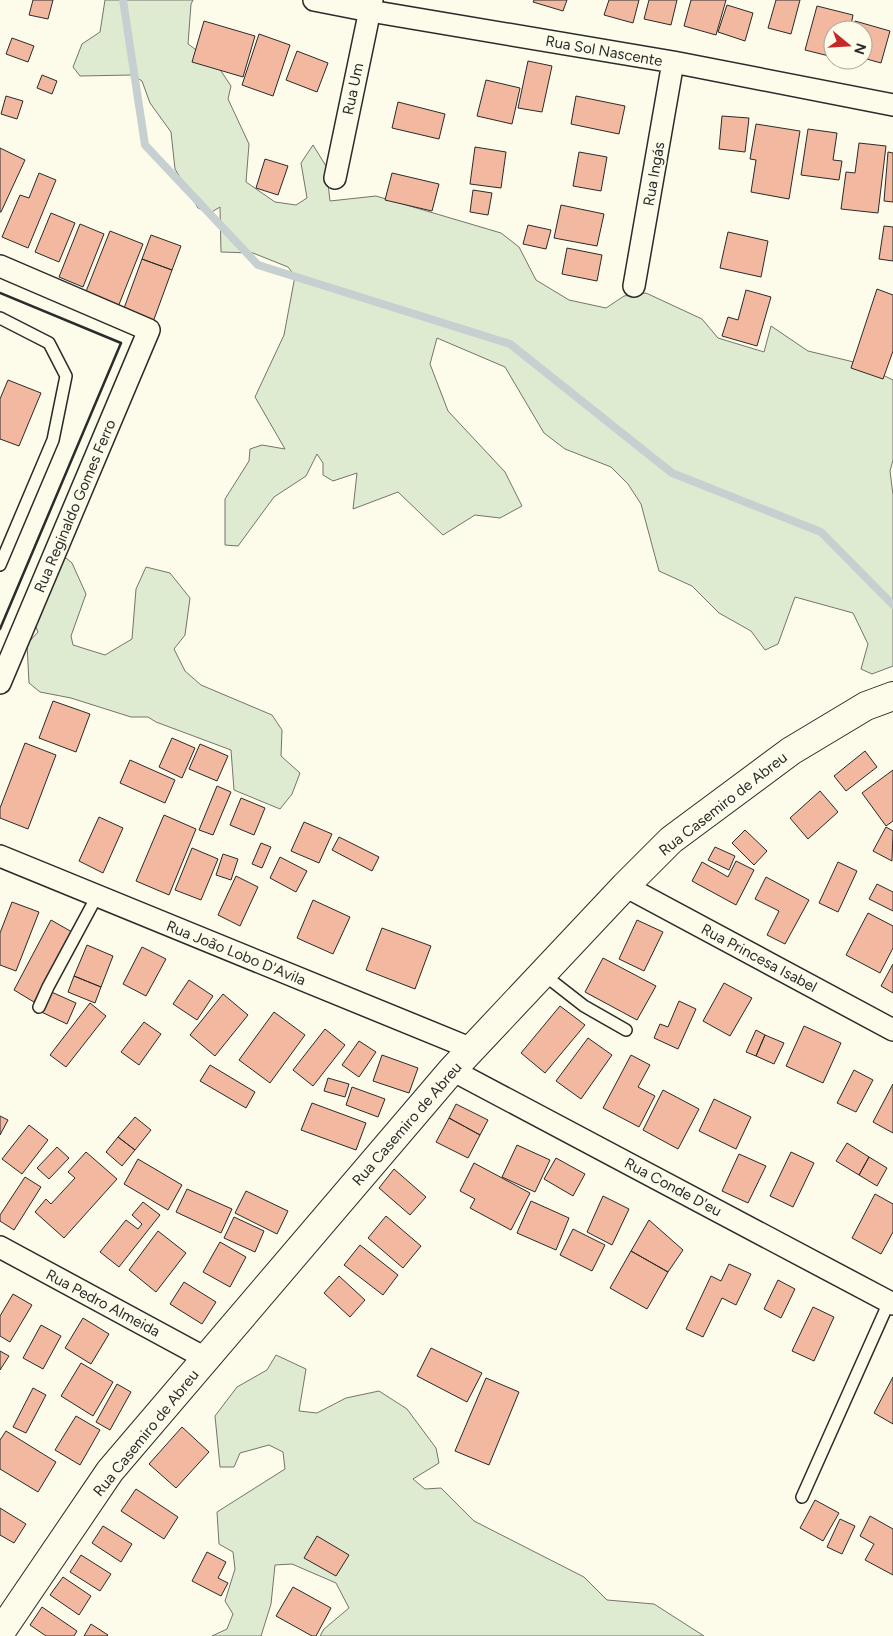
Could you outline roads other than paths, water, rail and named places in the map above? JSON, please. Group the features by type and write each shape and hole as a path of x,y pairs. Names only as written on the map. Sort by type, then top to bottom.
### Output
{"street":[{"name":"Rua Sol Nascente","path":"314,0 371,6 893,105"},
{"name":"Rua Um","path":"334,178 371,6"},
{"name":"Rua Ingás","path":"634,286 673,62"},
{"name":"Rua Reginaldo Gomes Ferro","path":"0,266 150,330 0,683"},
{"name":"Rua Casemiro de Abreu","path":"0,1633 110,1472 452,1070 625,886 671,840 791,752 866,706 893,696"},
{"name":"Rua João Lobo D'Avila","path":"0,856 472,1049"},
{"name":"Rua Princesa Isabel","path":"625,886 893,1030"},
{"name":"Rua Conde D'eu","path":"452,1070 892,1300"},
{"name":"Rua Pedro Almeida","path":"0,1247 207,1359"}],"lane":[{"path":"0,318 49,343 66,376 53,440 0,565"},
{"path":"39,1008 48,987 97,896"},
{"path":"543,974 584,1006 626,1030"},
{"path":"802,1497 892,1300"},
{"path":"0,1633 3,1636"}],"waterway":[{"path":"123,0 145,145 258,265 510,344 672,473 821,532 893,605"}]}
